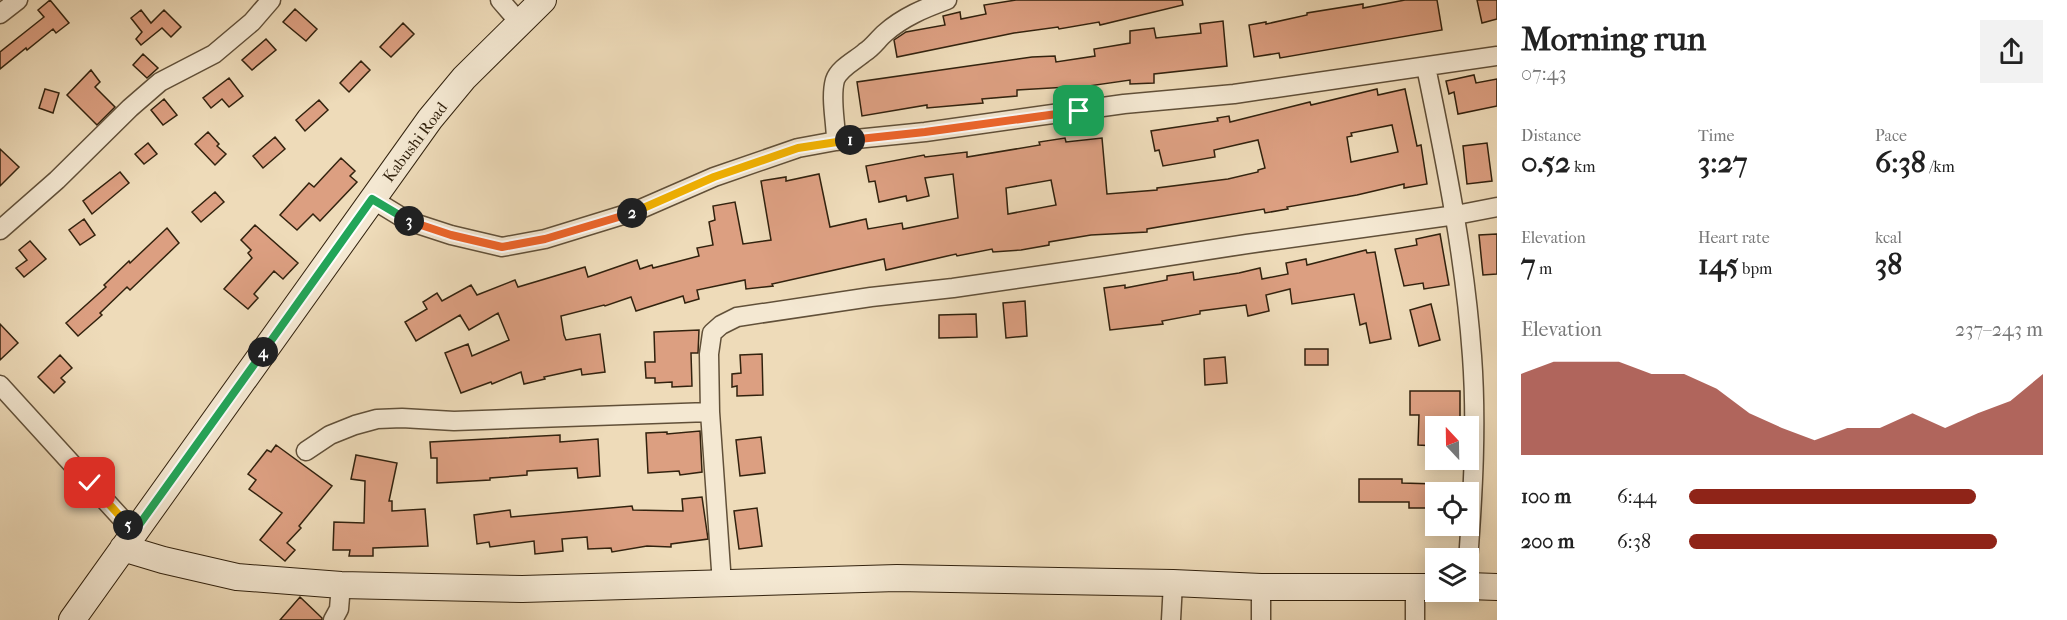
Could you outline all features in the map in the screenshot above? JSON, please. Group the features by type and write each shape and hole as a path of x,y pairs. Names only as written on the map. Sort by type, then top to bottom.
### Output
{"street":[{"path":"0,14 18,0"},
{"path":"0,230 57,180 130,108 160,82 214,54 252,22 271,0"},
{"path":"500,0 519,22"},
{"name":"Kabushi Road","path":"72,620 430,119 464,78 543,0"},
{"path":"836,141 836,119 832,97 835,78 886,32 914,13 947,0"},
{"path":"372,199 408,221 451,235 502,247 545,239 636,211 714,177 798,148 836,141 935,131 1124,105 1234,94 1497,56"},
{"path":"1426,67 1456,215 1465,279 1473,368 1475,442 1469,548"},
{"path":"722,584 710,412 709,354 712,333 721,325 737,317 1087,269 1497,207"},
{"path":"0,385 129,540 163,560 237,577 341,585 522,589 897,578 1173,583 1261,587 1425,588 1415,620"},
{"path":"306,451 330,435 377,419 454,421 710,412"},
{"path":"1172,620 1173,583"},
{"path":"333,620 339,609 341,585"},
{"path":"1479,586 1497,587"},
{"path":"1261,587 1261,620"}],"building":[{"path":"50,0 69,23 56,33 53,29 0,69 0,52 44,17 38,10"},
{"path":"1016,0 1182,0 1183,5 1100,25 1099,22 1059,29 1058,27 1014,33 897,57 894,40 906,32 945,25 943,16 960,12 961,19 986,14 984,5"},
{"path":"1405,0 1437,0 1442,30 1280,58 1279,53 1254,57 1249,25 1266,22 1266,24 1307,15 1307,13 1363,4 1363,8"},
{"path":"1477,0 1497,0 1497,19 1482,23"},
{"path":"295,9 317,29 306,41 283,22"},
{"path":"141,10 151,23 164,10 181,27 171,37 162,28 141,45 136,39 142,32 131,18"},
{"path":"1223,21 1227,66 1154,74 1154,83 1130,84 1130,80 1068,89 1068,87 1017,90 1017,96 982,99 983,103 927,108 927,105 862,116 857,82 1032,57 1055,56 1056,62 1095,56 1094,49 1130,43 1130,31 1154,28 1156,38 1201,33 1200,24"},
{"path":"403,23 414,34 391,57 380,47"},
{"path":"266,39 276,50 252,70 242,60"},
{"path":"143,54 158,68 147,78 133,65"},
{"path":"361,61 370,70 349,92 340,83"},
{"path":"91,70 100,82 95,87 115,107 97,125 67,95"},
{"path":"1474,75 1476,83 1497,79 1497,106 1458,114 1454,92 1449,94 1446,81"},
{"path":"229,78 243,96 229,107 222,99 211,108 203,98"},
{"path":"45,89 59,93 53,113 39,108"},
{"path":"1377,89 1378,95 1405,89 1417,146 1421,145 1427,184 1404,188 1404,184 1287,207 1288,209 1265,213 1264,209 1147,229 1147,232 1091,235 1049,242 1049,245 1021,250 993,252 992,249 957,256 956,254 886,270 884,259 772,284 773,286 746,289 745,280 697,290 699,299 685,303 683,296 636,311 631,297 605,306 561,316 566,340 600,334 605,372 582,375 581,369 524,384 521,372 461,393 445,353 468,344 472,356 509,340 498,313 469,330 460,315 416,341 405,322 427,309 423,302 437,293 442,301 471,285 477,295 515,280 518,287 585,267 588,277 637,260 640,269 652,265 653,268 699,256 697,248 713,245 709,222 715,220 713,206 735,202 743,244 771,240 761,181 786,177 786,181 819,174 830,227 866,219 868,229 902,223 903,229 958,218 953,174 925,178 929,196 907,201 906,196 879,202 875,181 869,182 866,166 924,155 925,157 967,152 967,157 1040,145 1039,142 1065,138 1066,142 1102,138 1107,194 1157,190 1157,188 1228,179 1258,172 1265,168 1258,140 1214,150 1215,157 1163,166 1159,150 1155,151 1151,131 1218,121 1217,118 1229,116 1230,122 1310,102 1311,105","holes":["1392,125 1398,152 1351,162 1347,137 1352,136 1351,133","1051,180 1056,205 1008,214 1006,188"]},
{"path":"164,99 177,115 163,125 151,110"},
{"path":"319,100 328,110 305,131 296,120"},
{"path":"208,132 219,144 217,146 226,154 215,165 195,144"},
{"path":"275,137 285,149 263,168 253,156"},
{"path":"148,143 157,154 144,164 135,154"},
{"path":"1487,143 1492,181 1467,184 1463,146"},
{"path":"0,149 19,167 0,186"},
{"path":"341,158 355,171 350,176 357,182 320,221 313,214 297,230 280,215 309,183 314,187"},
{"path":"120,172 129,183 92,214 83,201"},
{"path":"215,192 224,202 201,222 192,212"},
{"path":"84,219 95,235 80,245 69,230"},
{"path":"255,225 298,263 283,279 274,271 254,294 258,298 248,309 224,289 252,258 248,253 251,250 241,240"},
{"path":"167,228 179,243 130,290 127,287 100,313 102,315 78,336 66,323 106,287 104,285 129,261 130,263"},
{"path":"1440,234 1449,285 1424,289 1423,283 1404,286 1395,249 1417,245 1416,239"},
{"path":"1497,234 1497,274 1483,275 1479,235"},
{"path":"30,241 46,259 24,277 16,268 27,260 19,250"},
{"path":"1366,250 1367,253 1375,252 1391,339 1370,343 1366,323 1360,325 1354,294 1292,304 1290,289 1266,295 1269,311 1248,316 1246,305 1200,311 1200,314 1162,321 1163,324 1110,330 1104,288 1125,285 1125,288 1167,280 1167,276 1193,272 1194,280 1260,268 1262,279 1288,274 1286,263 1306,259 1307,265"},
{"path":"1025,301 1027,336 1006,338 1003,303"},
{"path":"1431,304 1440,340 1419,346 1410,310"},
{"path":"976,314 977,337 939,338 939,315"},
{"path":"0,324 18,343 0,360"},
{"path":"699,330 698,353 691,353 692,386 672,387 672,382 655,383 655,378 646,378 645,362 655,362 654,332"},
{"path":"1305,349 1328,349 1328,365 1305,365"},
{"path":"762,354 763,395 737,396 737,386 732,387 732,374 741,373 740,355"},
{"path":"60,355 72,368 61,378 65,382 54,393 38,377"},
{"path":"1225,357 1227,383 1205,385 1204,359"},
{"path":"1410,391 1460,391 1460,416 1425,416 1425,445 1418,445 1419,415 1410,415"},
{"path":"700,431 702,472 680,475 679,471 648,473 646,433"},
{"path":"560,435 560,442 598,439 600,476 578,478 577,468 527,471 527,475 490,478 490,480 437,483 437,458 431,458 430,442"},
{"path":"761,437 765,473 740,476 736,440"},
{"path":"276,445 332,486 287,543 295,550 285,561 260,540 282,513 249,489 256,480 248,474 267,450 271,452"},
{"path":"356,455 397,463 389,501 392,501 392,511 425,509 428,546 373,548 373,556 349,556 350,550 333,550 334,522 364,523 365,481 351,479"},
{"path":"1359,479 1402,479 1402,483 1425,484 1425,508 1409,508 1409,502 1359,502"},
{"path":"702,497 708,539 671,544 671,547 647,546 612,552 611,548 588,549 587,537 562,539 563,551 535,554 534,541 490,547 489,542 477,544 474,515 510,510 511,517 632,506 633,510 683,511 682,499"},
{"path":"757,508 762,546 739,549 734,511"},
{"path":"300,597 322,618 322,620 280,620"}],"route":[{"path":"90,483 134,532 372,199 408,221 451,235 502,247 545,239 636,211 714,177 798,148 836,141 925,132 1079,111"}]}
